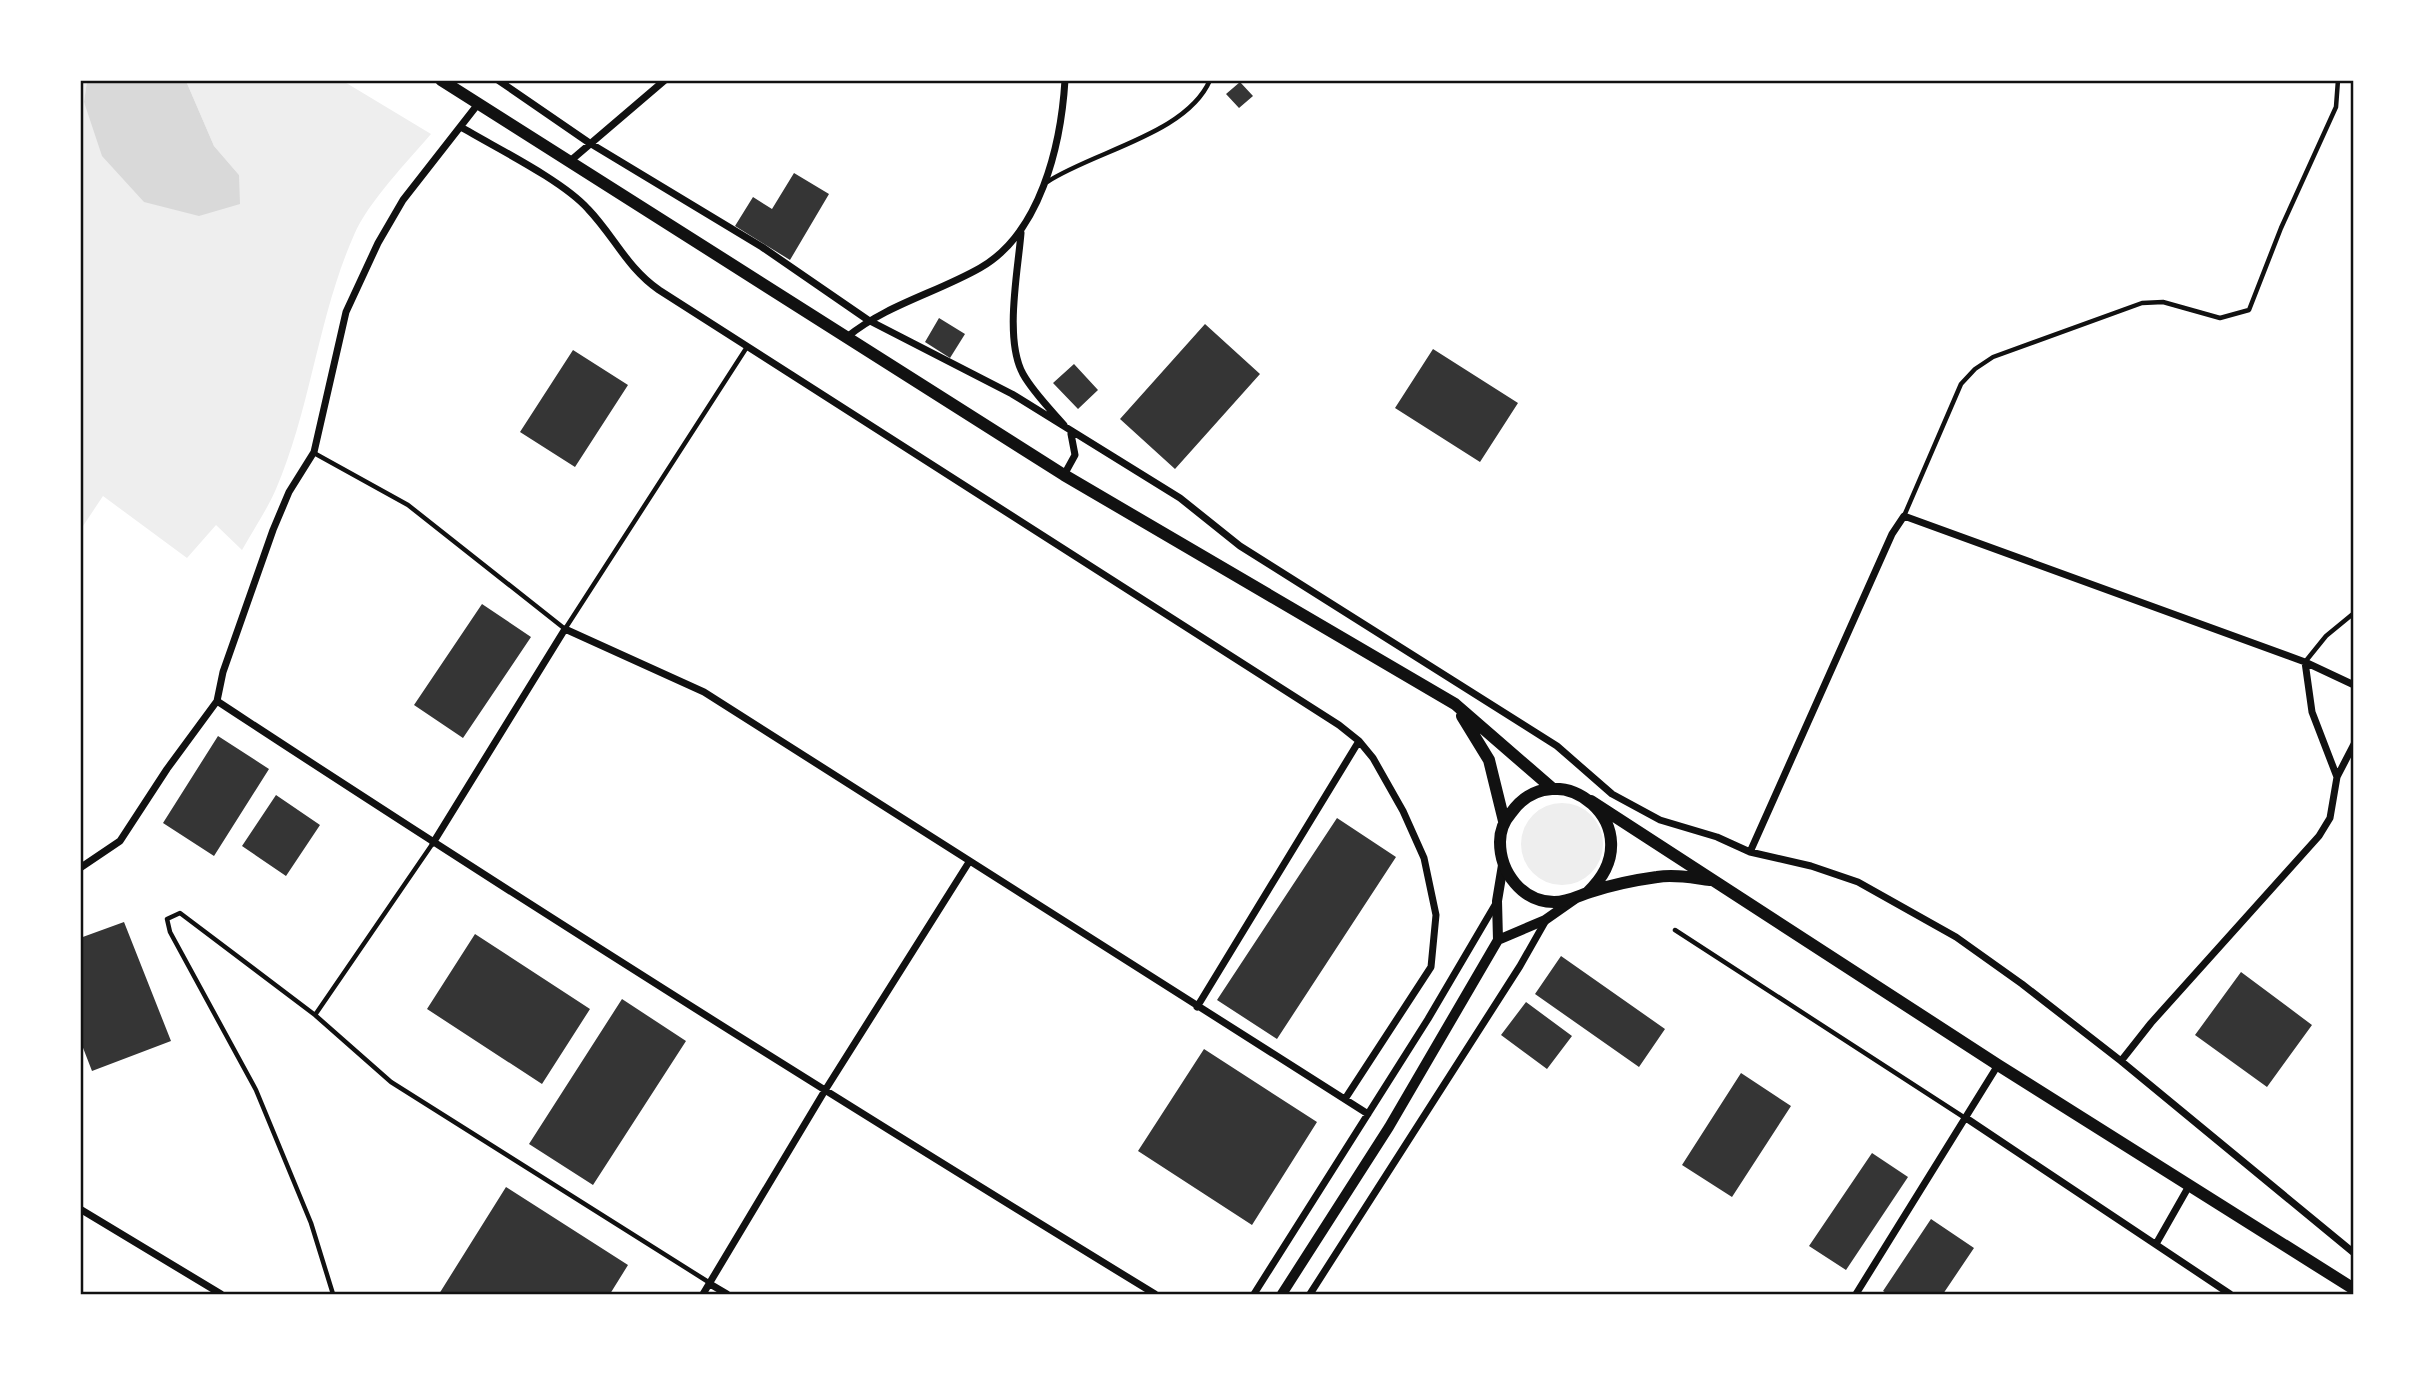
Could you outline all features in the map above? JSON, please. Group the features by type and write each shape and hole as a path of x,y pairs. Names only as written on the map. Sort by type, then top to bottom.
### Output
{"main road":[{"path":"441,80 1064,475 1455,704 1553,789"},
{"path":"1455,704 1489,760 1504,821"},
{"path":"1282,1294 1389,1127 1498,940 1497,901 1503,865 1500,838 1504,821 1516,805 1533,793 1553,789 1573,791 1591,801 1998,1065 2354,1289"},
{"path":"1498,940 1545,920 1588,892 1601,880 1609,865 1613,848 1611,830 1603,814 1591,801"},
{"path":"1503,865 1514,884 1532,897 1554,902 1576,899"},
{"path":"1588,892 1660,877 1714,880"}],"street":[{"path":"498,80 589,142 762,247 868,320 1012,394 1069,432 1180,498 1240,546 1557,746 1612,794 1660,820 1717,836 1750,852 1811,866 1858,882 1956,937 2121,1061 2354,1253"},
{"path":"569,162 589,142 665,80"},
{"path":"846,337 868,320 979,269 1000,255 1021,232 1047,182 1065,80"},
{"path":"80,868 120,841 167,769 217,701 223,672 273,530 289,492 314,452 346,312 378,243 403,200 478,104"},
{"path":"461,127 572,194 590,210 641,278 1339,724 1359,741 1373,758 1403,811 1424,858 1436,915 1432,967 1345,1100"},
{"path":"1021,232 1014,319 1016,355 1023,374 1074,439 1076,455 1064,475"},
{"path":"1750,852 1892,534 1904,516 2305,662 2354,685"},
{"path":"433,843 565,628 704,692 1368,1114"},
{"path":"2305,662 2312,712 2337,777"},
{"path":"217,701 433,843 824,1092 1155,1294"},
{"path":"1197,1007 1359,741"},
{"path":"2121,1061 2151,1023 2319,836 2330,818 2337,777 2354,744"},
{"path":"703,1294 824,1092 969,862"},
{"path":"1254,1294 1368,1114 1497,901"},
{"path":"1310,1294 1520,966 1545,920"},
{"path":"1856,1294 1998,1065"},
{"path":"1966,1118 2230,1294"},
{"path":"2156,1244 2189,1186"},
{"path":"80,1209 221,1294"},
{"path":"710,1284 727,1294"}],"lane":[{"path":"1047,182 1066,170 1160,127 1191,109 1203,97 1210,80"},
{"path":"1904,516 1961,384 1975,369 1993,357 2142,303 2162,302 2220,318 2249,310 2281,228 2336,107 2338,80"},
{"path":"314,452 408,505 565,628 747,347"},
{"path":"2305,662 2326,636 2354,613"},
{"path":"315,1015 433,843"},
{"path":"333,1294 311,1223 256,1090 170,932 167,919 180,913 315,1015 391,1082 710,1284"},
{"path":"1675,930 1966,1118"}],"shaded area":[{"path":"81,81 87,81 84,103 239,175 214,146 186,81 343,81 431,134 378,196 354,235 332,297 288,458 272,497 242,550 216,525 187,558 103,496 81,529"},
{"path":"87,81 186,81 214,146 239,175 240,204 199,216 144,202 102,156 84,102"},
{"path":"1562,803 1578,806 1591,815 1600,828 1603,844 1600,860 1591,873 1578,882 1562,885 1546,882 1533,873 1524,860 1521,844 1524,828 1533,815 1546,806"}],"building":[{"path":"1240,82 1253,96 1239,108 1226,94"},
{"path":"794,173 829,194 790,260 735,226 753,197 772,209"},
{"path":"939,318 965,334 950,358 925,342"},
{"path":"1205,324 1260,374 1175,469 1120,419"},
{"path":"1433,349 1518,403 1480,462 1395,408"},
{"path":"573,350 628,385 575,467 520,432"},
{"path":"1074,364 1098,390 1078,409 1053,383"},
{"path":"482,604 531,637 463,738 414,705"},
{"path":"218,736 269,769 214,856 163,823"},
{"path":"276,795 320,825 286,876 242,846"},
{"path":"1337,818 1396,857 1277,1039 1217,1000"},
{"path":"124,922 171,1041 92,1071 80,1040 80,938"},
{"path":"475,934 590,1009 542,1084 427,1009"},
{"path":"1561,956 1665,1029 1639,1067 1535,994"},
{"path":"2241,972 2312,1025 2267,1087 2195,1035"},
{"path":"622,999 686,1041 593,1185 529,1144"},
{"path":"1526,1002 1572,1036 1547,1069 1501,1035"},
{"path":"1204,1049 1317,1122 1252,1225 1138,1151"},
{"path":"1741,1073 1791,1106 1732,1197 1682,1165"},
{"path":"1872,1153 1908,1177 1846,1270 1809,1246"},
{"path":"506,1187 628,1265 610,1294 439,1294"},
{"path":"1931,1219 1974,1248 1943,1294 1888,1294 1883,1291"}]}
